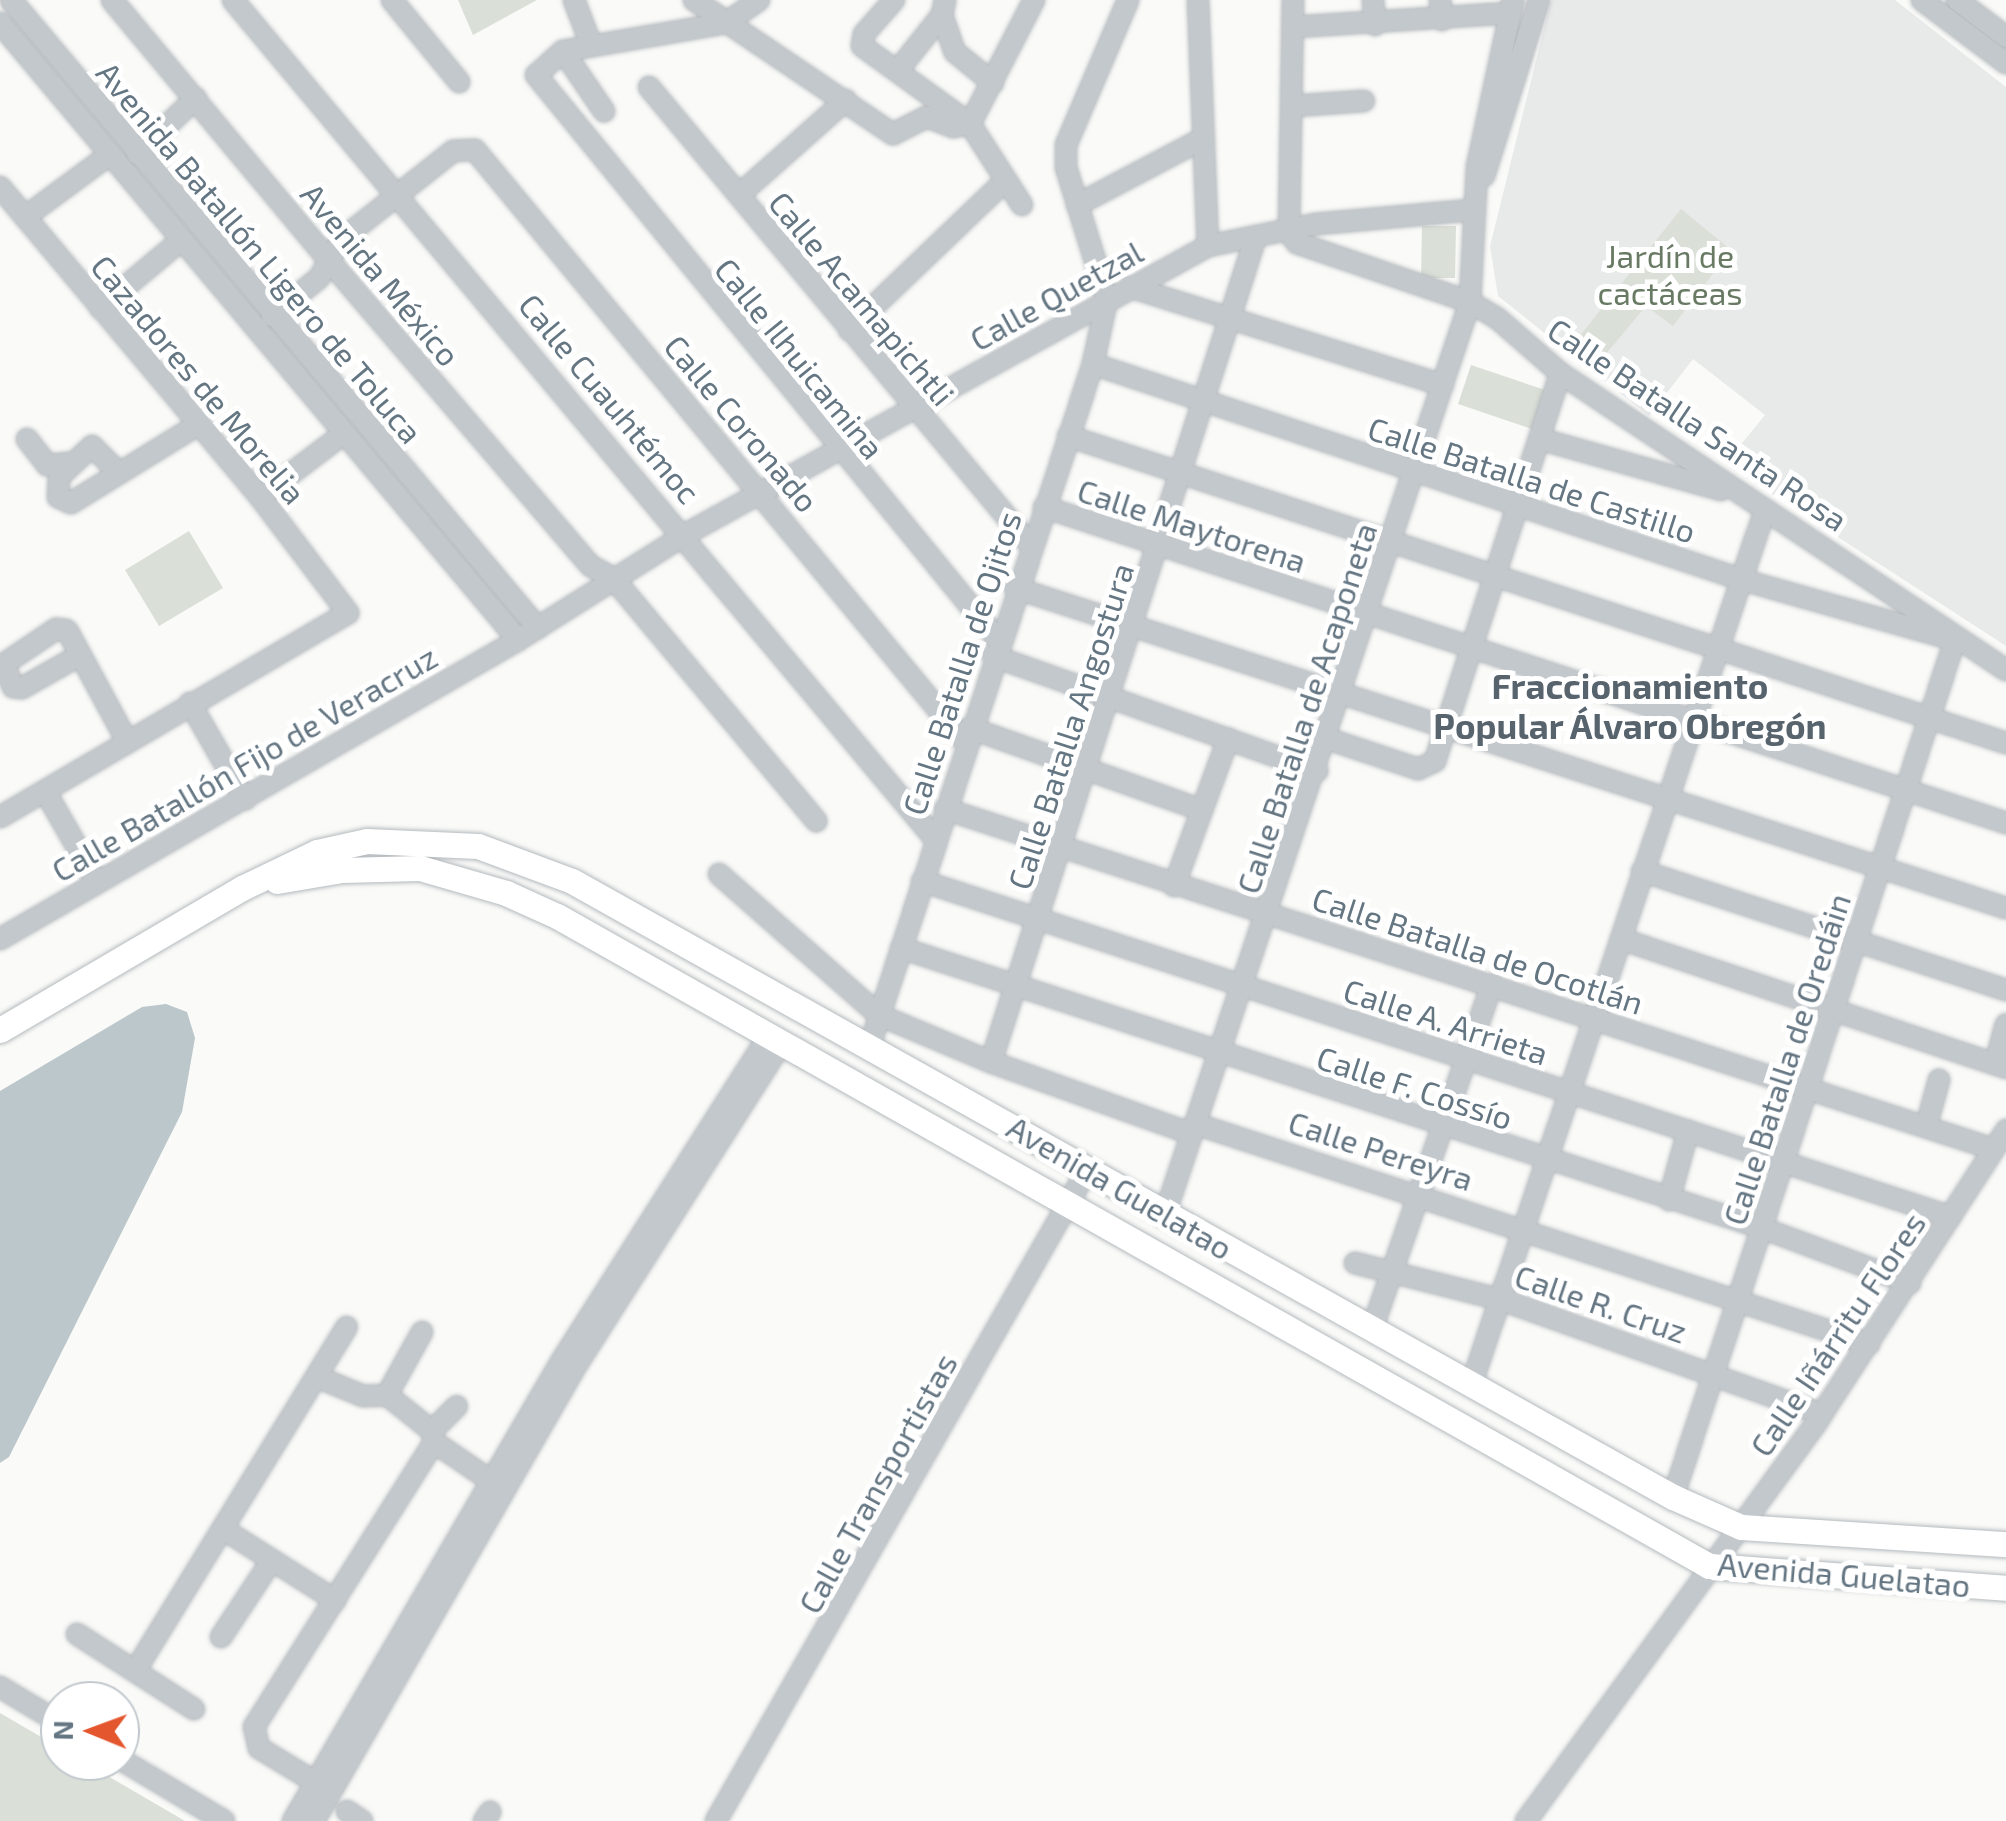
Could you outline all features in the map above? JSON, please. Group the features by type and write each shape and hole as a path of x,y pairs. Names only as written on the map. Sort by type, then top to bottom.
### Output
{"main road":[{"name":"Avenida Guelatao","path":"0,1030 242,888 317,852 368,842 478,846 572,881 870,1045 1164,1218 1673,1497 1741,1527 2006,1544"},
{"name":"Avenida Guelatao","path":"242,888 376,867 420,868 471,881 556,916 1709,1566 2006,1588"}],"street":[{"name":"Avenida Batallón Ligero de Toluca","path":"11,0 272,316 538,628"},
{"name":"Avenida México","path":"112,0 330,263 591,566 613,578 816,821"},
{"name":"Calle Cuauhtémoc","path":"233,0 686,534 935,838"},
{"path":"392,0 459,82"},
{"path":"574,0 590,42"},
{"path":"694,0 732,21 846,100 888,140 926,117 953,128 970,124 1034,0"},
{"path":"604,111 564,51 590,42 732,21 758,0"},
{"path":"894,0 861,42 970,124 1022,205"},
{"path":"1107,299 1066,167 1068,130 1128,0"},
{"path":"1198,0 1208,246"},
{"path":"1288,233 1293,0"},
{"path":"1373,0 1375,25"},
{"path":"1473,203 1499,141 1539,0"},
{"path":"1922,0 2006,63"},
{"path":"1960,1 2006,38"},
{"path":"1293,26 1375,25 1441,10 1512,6 1473,203"},
{"path":"899,69 943,8"},
{"path":"943,8 956,52 993,83"},
{"name":"Avenida Batallón Ligero de Toluca","path":"0,23 518,640"},
{"name":"Calle Ilhuicamina","path":"564,51 536,75 559,109 996,648"},
{"name":"Calle Acamapichtli","path":"650,87 1030,545"},
{"path":"137,154 196,98"},
{"path":"739,195 846,100"},
{"path":"1292,106 1364,101"},
{"path":"1077,204 1202,138"},
{"name":"Calle Coronado","path":"398,195 468,146 968,735"},
{"path":"25,217 109,155"},
{"path":"849,330 1006,180"},
{"name":"Cazadores de Morelia","path":"0,188 260,497 348,614 190,703"},
{"path":"272,316 330,263 342,239 398,195"},
{"name":"Calle Quetzal","path":"518,640 686,534 1208,246 1473,203"},
{"name":"Calle Batalla de Acaponeta","path":"1164,1218 1270,915 1470,302 1473,203"},
{"name":"Calle Batalla Santa Rosa","path":"1288,233 1309,250 1470,302 1560,374 1955,640 2006,670"},
{"name":"Calle Batalla Angostura","path":"991,1062 1135,625 1256,236"},
{"path":"100,308 180,241"},
{"path":"1130,288 1443,385"},
{"name":"Calle Batalla de Ojitos","path":"870,1045 1015,588 1093,364 1107,299"},
{"name":"Calle Batalla de Castillo","path":"1093,364 1743,580 1955,640"},
{"path":"1328,739 1428,769 1472,650 1560,374"},
{"path":"70,464 56,490 62,502 199,424"},
{"path":"260,497 342,435"},
{"path":"1068,436 1494,579 2006,743"},
{"path":"1540,438 1740,495"},
{"path":"27,440 47,466 70,464 96,447 119,472"},
{"name":"Calle Maytorena","path":"1044,507 2006,823"},
{"path":"1472,1384 1766,510"},
{"path":"445,555 464,543"},
{"path":"1015,588 2006,908"},
{"name":"Calle Batallón Fijo de Veracruz","path":"0,939 96,880 245,799 518,640"},
{"name":"Calle Batalla de Oredáin","path":"1673,1497 1933,720 1955,640"},
{"path":"996,648 1112,696 1317,771"},
{"path":"80,655 127,740"},
{"path":"0,818 190,703 245,799"},
{"path":"968,735 1088,767 1202,810"},
{"path":"1174,886 1228,739"},
{"path":"45,791 96,880"},
{"name":"Calle Batalla de Ocotlán","path":"945,808 1174,886 1492,984 1994,1149"},
{"path":"1642,871 2006,990"},
{"path":"719,874 879,1014"},
{"name":"Calle A. Arrieta","path":"922,881 1951,1217"},
{"path":"1621,939 2001,1066 2006,1024"},
{"name":"Calle F. Cossío","path":"900,948 1016,990 1762,1228 1910,1283"},
{"path":"1372,1329 1492,984"},
{"name":"Calle Pereyra","path":"879,1014 991,1062 1184,1131 1198,1124 1422,1194 1869,1344"},
{"path":"314,1821 399,1658 568,1366 775,1040"},
{"path":"1926,1128 1940,1080"},
{"name":"Calle Iñárritu Flores","path":"1526,1821 1651,1658 1709,1566 1822,1414 2006,1130"},
{"path":"1669,1200 1688,1131"},
{"name":"Calle Transportistas","path":"716,1821 1086,1172"},
{"name":"Calle R. Cruz","path":"1356,1264 1502,1300 1822,1414"},
{"path":"135,1671 347,1327"},
{"path":"387,1396 422,1332"},
{"path":"317,1376 362,1396 387,1396 499,1487"},
{"path":"314,1782 258,1748 252,1734 433,1437 457,1406"},
{"path":"223,1529 336,1600"},
{"path":"222,1637 272,1560"},
{"path":"77,1634 194,1709"},
{"path":"293,1821 314,1782 399,1658"},
{"path":"0,1687 40,1711"},
{"path":"140,1771 224,1821"}],"shaded area":[{"path":"1551,0 1895,0 2006,87 2006,646 1725,464 1765,415 1693,359 1649,416 1498,296 1490,246"},
{"path":"166,1004 187,1012 195,1038 182,1112 9,1457 0,1463 0,1091 142,1007"}],"green space":[{"path":"458,0 537,0 473,35"},
{"name":"Jardín de cactáceas","path":"1681,209 1731,250 1673,326 1646,306 1595,367 1571,347"},
{"path":"1422,226 1456,226 1455,278 1421,278"},
{"path":"1471,365 1545,390 1532,429 1458,404"},
{"path":"189,531 223,588 159,626 125,570"},
{"path":"0,1713 40,1736 40,1781 116,1781 185,1821 0,1821"}],"district":[{"name":"Fraccionamiento Popular Álvaro Obregón","path":"1630,705"}]}
